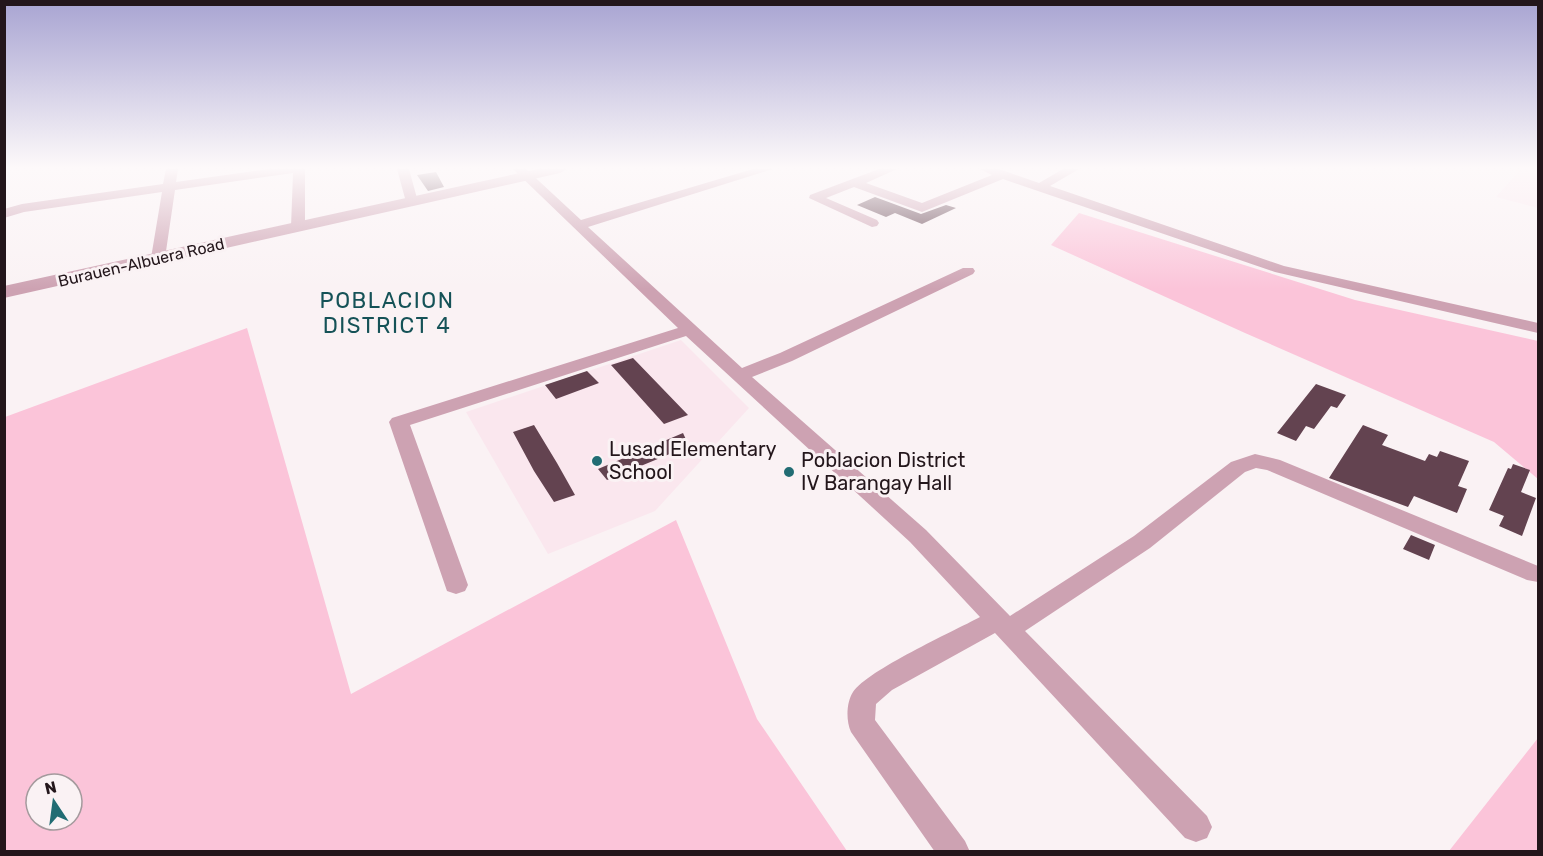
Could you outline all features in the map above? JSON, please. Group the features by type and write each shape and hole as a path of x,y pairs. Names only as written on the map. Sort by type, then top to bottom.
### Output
{"street":[{"path":"4,214 19,209"},
{"path":"158,258 167,209"},
{"path":"298,209 298,227"},
{"name":"Burauen-Albuera Road","path":"4,292 380,209"},
{"path":"561,209 689,330 918,536 1196,827"},
{"path":"579,225 634,209"},
{"path":"840,209 872,223"},
{"path":"1104,209 1280,269 1539,328"},
{"path":"740,375 786,357 968,271"},
{"path":"456,585 399,422 689,330"},
{"path":"954,852 861,723 863,699 882,682 1003,624 1142,542 1238,467 1255,461 1273,465 1535,574"}],"shaded area":[{"path":"1079,213 1355,300 1538,341 1538,479 1494,442 1051,245"},
{"path":"247,328 351,694 676,520 757,719 847,851 5,851 5,417"},
{"name":"Lusad Elementary School","path":"681,340 749,408 655,511 548,554 466,412"},
{"path":"1538,738 1538,851 1449,851"}],"building":[{"path":"867,209 907,209 921,214 935,209 954,209 922,224 895,213 886,217"},
{"path":"633,358 688,415 664,424 611,365"},
{"path":"587,371 599,383 556,399 545,385"},
{"path":"1316,384 1346,395 1337,408 1331,406 1314,429 1306,426 1296,441 1277,433"},
{"path":"534,425 575,495 554,502 534,471 513,432"},
{"path":"1363,425 1388,435 1382,445 1425,461 1429,454 1437,457 1440,451 1469,461 1458,486 1467,489 1457,513 1414,496 1408,507 1329,478"},
{"path":"683,433 689,446 607,480 598,469"},
{"path":"1513,464 1530,470 1521,492 1536,498 1522,536 1499,526 1504,516 1489,510 1508,468 1511,469"},
{"path":"1411,535 1435,545 1429,560 1403,549"}],"place":[{"name":"Lusad Elementary School","path":"597,461"},
{"name":"Poblacion District IV Barangay Hall","path":"789,472"}],"district":[{"name":"POBLACION DISTRICT 4","path":"387,312"}]}
